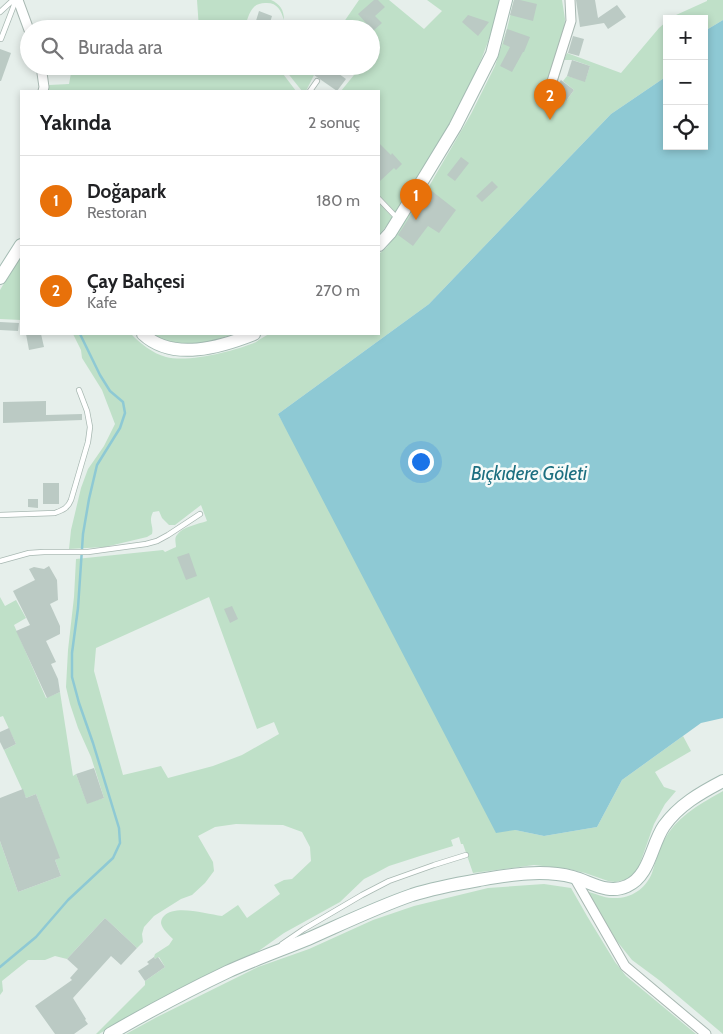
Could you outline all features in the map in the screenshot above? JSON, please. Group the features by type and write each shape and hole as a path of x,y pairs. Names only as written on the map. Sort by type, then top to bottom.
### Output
{"street":[{"path":"16,0 25,20"},
{"path":"380,244 399,220 455,126 492,54 506,0"},
{"path":"548,94 571,21 570,0"},
{"path":"42,75 43,90"},
{"path":"0,278 20,247"},
{"path":"145,335 157,343 184,350 250,335"},
{"path":"110,1034 229,971 381,906 437,888 532,874 556,874 574,877 609,889 619,889 628,886 642,874 662,828 681,806 723,781"},
{"path":"574,877 625,966 706,1034"}],"lane":[{"path":"0,12 16,0"},
{"path":"1,40 16,0"},
{"path":"311,90 316,81"},
{"path":"380,200 399,220"},
{"path":"0,515 55,513 69,506 88,442 90,427 87,411 79,390"},
{"path":"0,561 29,553 88,552 146,544 157,541 200,514"},
{"path":"264,957 304,929 389,881 434,864 466,855"}],"green space":[{"path":"197,0 271,0 281,8 284,20 280,10 275,5 262,3 252,9 247,20 198,20"},
{"path":"359,0 389,0 424,29 442,11 427,0 500,0 482,57 470,84 457,110 396,213 380,196 380,90 342,90 354,75 380,75 380,20 345,20"},
{"path":"514,0 562,0 565,19 564,34 544,93 545,104 552,104 562,97 567,100 574,90 563,81 567,76 585,81 590,66 573,60 564,60 567,53 621,73 663,24 663,79 611,114 429,304 278,414 515,830 544,836 597,827 622,780 683,736 691,751 655,772 664,787 676,791 665,804 654,824 638,869 628,879 615,882 569,869 534,865 473,873 459,837 451,840 453,846 389,866 364,879 340,902 284,933 246,960 96,1034 145,985 145,981 165,967 159,957 155,959 154,957 155,954 169,945 173,939 161,923 164,916 169,912 183,910 222,916 238,905 247,918 280,894 274,885 284,880 292,879 311,861 310,847 302,832 283,825 236,824 215,827 198,836 213,862 214,871 192,895 181,899 154,916 144,927 142,934 143,942 137,948 105,918 67,959 55,956 45,960 28,960 2,981 3,991 0,995 0,841 18,892 61,876 55,860 59,858 36,794 26,798 4,750 16,744 3,716 0,717 0,597 5,606 16,600 26,618 14,625 46,698 60,692 73,776 76,774 87,803 104,798 91,757 78,728 66,687 76,559 163,550 165,552 176,547 175,539 179,532 190,526 207,521 201,505 175,525 169,525 162,518 159,511 153,512 151,518 152,534 147,537 105,547 69,549 71,530 81,488 88,469 104,446 115,424 102,390 82,358 81,350 74,335 132,335 156,353 166,357 186,358 236,349 256,342 267,335 380,335 380,253 387,247 428,188 471,114 495,66","holes":["209,597 257,729 274,722 279,734 242,755 213,766 168,778 161,766 123,775 94,671 96,648"]},
{"path":"723,0 723,20 708,29 708,15 676,15 707,1"},
{"path":"71,75 284,75 295,90 48,90 49,85 69,84"},
{"path":"289,75 314,75 306,90 301,90"},
{"path":"380,204 393,218 380,234"},
{"path":"20,256 20,320 0,319 0,290"},
{"path":"152,335 230,335 212,341 191,344 170,343"},
{"path":"723,791 723,1034 659,980 632,960 612,935 586,891 602,896 619,898 631,895 641,889 652,873 661,846 671,829 692,810"},
{"path":"544,884 571,888 615,962 626,976 696,1034 126,1034 258,967 309,949 373,920 414,906 488,888"}],"water":[{"name":"Bıçkıdere Göleti","path":"723,20 723,718 701,723 622,780 597,827 544,836 515,830 496,833 278,414 429,304 611,114 663,79 663,150 708,150 708,29"}],"building":[{"path":"374,0 378,0 385,7 375,16 379,20 363,20 358,14"},
{"path":"514,0 537,4 533,21 510,15"},
{"path":"576,0 595,0 598,18 617,5 626,17 608,29 604,23 580,27"},
{"path":"259,11 272,16 271,20 256,20"},
{"path":"468,15 489,22 478,36 462,22"},
{"path":"507,29 530,37 524,52 512,72 500,66 510,47 503,44"},
{"path":"573,36 584,39 579,56 568,53"},
{"path":"0,49 11,53 1,81 0,81"},
{"path":"572,60 590,66 585,82 567,76"},
{"path":"314,75 340,75 346,79 338,90"},
{"path":"561,80 574,90 566,101 555,92"},
{"path":"380,144 402,164 396,170 394,168 380,181"},
{"path":"461,157 469,163 455,181 447,175"},
{"path":"492,181 498,187 482,202 476,196"},
{"path":"428,188 456,210 439,233 428,226 413,246 398,235"},
{"path":"0,322 19,323 18,331 0,330"},
{"path":"26,335 41,335 44,347 29,350"},
{"path":"46,401 46,415 82,414 82,420 3,423 3,402"},
{"path":"43,483 59,483 59,504 43,504"},
{"path":"28,499 38,499 38,508 28,507"},
{"path":"189,553 197,576 186,580 177,557"},
{"path":"49,566 57,580 58,600 50,604 60,626 60,634 46,641 56,662 51,664 58,679 60,692 47,698 16,631 30,625 13,591 35,580 29,569 34,567 44,569"},
{"path":"232,606 238,619 230,623 224,609"},
{"path":"9,728 16,744 4,750 0,742 0,732"},
{"path":"94,768 104,798 87,804 76,774"},
{"path":"23,789 26,798 36,794 60,858 55,860 61,876 18,892 0,841 0,798"},
{"path":"105,918 137,948 121,965 111,956 73,998 88,1024 74,1034 55,1034 35,1006 72,980 70,978 78,969 67,959"},
{"path":"154,957 155,959 158,957 165,967 145,981 138,971 149,964 147,962"}],"waterway":[{"path":"0,967 36,937 68,900 113,858 120,843 119,828 72,677 72,653 78,608 83,534 89,499 97,465 120,428 125,413 123,402 110,391 80,335"}],"place":[{"name":"Çay Bahçesi","path":"550,120"},
{"name":"Doğapark","path":"416,220"}]}
